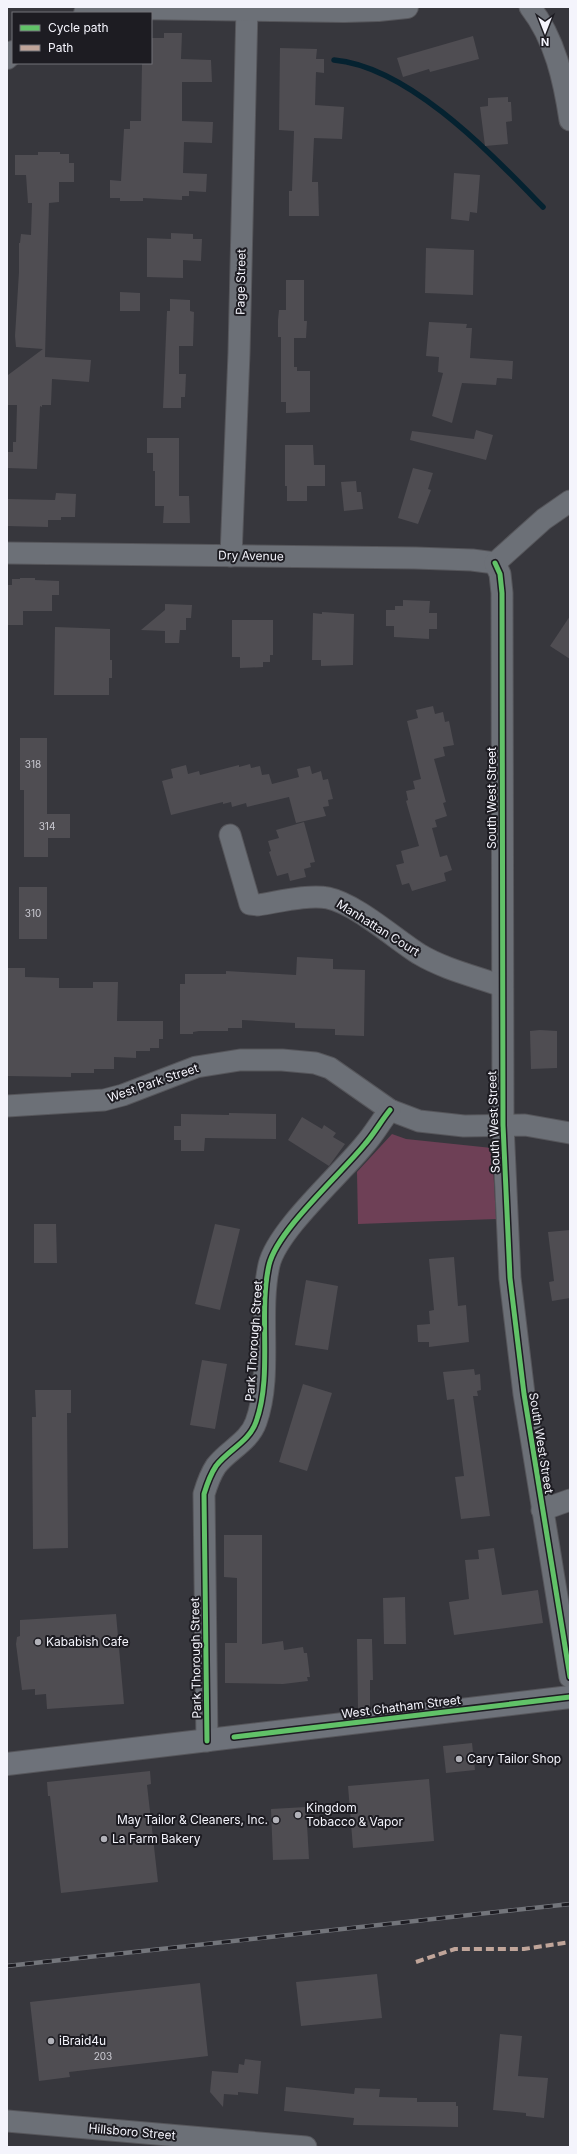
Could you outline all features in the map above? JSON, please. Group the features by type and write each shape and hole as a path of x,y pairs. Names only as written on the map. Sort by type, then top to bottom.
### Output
{"main road":[{"name":"West Chatham Street","path":"7,1764 570,1697"}],"street":[{"path":"94,12 132,8 247,8 344,11 407,7"},
{"path":"530,7 547,35 559,65 570,120"},
{"name":"Page Street","path":"231,556 239,353 247,8"},
{"path":"495,563 544,520 570,501"},
{"name":"Dry Avenue","path":"7,553 466,559 495,563"},
{"name":"South West Street","path":"495,563 500,574 502,593 503,1125 513,1308 542,1510 570,1677"},
{"name":"Manhattan Court","path":"230,835 250,904 258,905 315,898 336,900 354,909 420,955 444,966 502,986"},
{"name":"West Park Street","path":"7,1106 104,1100 123,1095 196,1067 240,1060 282,1060 315,1063 330,1068 390,1110 419,1121 441,1124 545,1127 570,1133"},
{"name":"Park Thorough Street","path":"208,1740 204,1494 208,1480 216,1466 248,1437 256,1422 261,1402 266,1291 269,1263 285,1233 366,1144 390,1110"},
{"path":"542,1510 570,1500"},
{"name":"Hillsboro Street","path":"7,2121 306,2147"}],"shaded area":[{"path":"392,1134 406,1139 492,1148 496,1219 358,1224 357,1172"}],"building":[{"path":"164,33 182,33 181,59 211,60 212,82 182,82 182,121 213,122 212,143 184,142 183,173 207,174 206,192 189,191 189,196 182,196 182,200 143,198 143,201 120,201 120,198 110,198 110,180 121,181 124,129 130,129 130,121 141,121 142,64 152,64 152,38 164,38"},
{"path":"473,36 479,59 430,72 429,69 403,77 397,58"},
{"path":"280,48 317,49 316,59 324,59 324,73 316,72 315,105 344,107 342,139 314,138 312,182 318,182 319,216 289,216 289,191 292,191 294,131 279,130"},
{"path":"508,97 508,102 511,102 512,121 506,122 508,144 485,146 480,107 488,106 488,98"},
{"path":"38,152 60,152 60,154 69,154 69,163 74,163 74,182 59,182 59,202 49,203 45,357 91,360 89,382 52,379 51,405 40,406 37,469 7,468 7,452 13,452 13,442 16,442 17,405 7,405 8,375 43,349 16,347 15,336 19,272 19,243 21,234 31,235 32,203 28,203 26,175 15,175 15,155 38,155"},
{"path":"454,173 480,175 477,213 470,212 469,221 451,219"},
{"path":"171,233 193,234 193,239 202,239 201,261 183,260 183,278 147,277 147,238 171,239"},
{"path":"426,248 474,250 473,295 425,293"},
{"path":"286,280 304,280 304,321 307,321 306,338 294,338 294,367 297,367 297,371 310,371 310,412 286,413 286,402 281,402 281,337 278,337 278,320 279,310 286,310"},
{"path":"120,292 140,293 140,311 120,311"},
{"path":"170,299 190,300 190,311 194,312 193,346 179,346 179,374 186,374 185,397 181,397 181,408 163,408 167,311 170,311"},
{"path":"429,322 467,324 466,328 472,328 470,358 513,361 512,379 497,378 496,385 462,383 452,423 432,416 443,373 438,372 439,357 426,356"},
{"path":"476,430 493,435 486,460 410,440 412,431 474,439"},
{"path":"147,438 179,438 179,496 189,496 190,523 163,523 164,506 155,506 155,471 153,471 153,453 147,453"},
{"path":"285,445 313,445 314,465 325,465 325,486 307,486 307,501 287,501 287,486 285,486"},
{"path":"413,468 433,473 428,489 431,490 418,524 398,518"},
{"path":"356,481 357,492 361,492 363,509 344,511 341,482"},
{"path":"56,493 76,494 75,517 61,517 61,520 48,520 48,527 7,526 7,499 55,500"},
{"path":"20,578 59,581 59,595 52,595 52,611 23,611 23,625 7,625 7,585 12,585 12,579"},
{"path":"403,600 430,601 429,613 437,613 437,629 429,629 429,639 394,637 394,626 386,626 386,610 395,610 395,606 403,606"},
{"path":"165,604 192,605 191,618 186,618 186,630 180,630 179,643 165,643 165,631 141,630 165,610"},
{"path":"322,612 354,614 353,665 321,666 321,660 312,660 313,613 322,614"},
{"path":"570,616 570,659 550,646"},
{"path":"232,620 273,620 273,655 270,655 270,662 263,662 263,667 240,668 240,657 232,657"},
{"path":"55,627 110,629 110,660 112,660 112,678 109,678 109,695 54,695"},
{"path":"433,706 435,714 443,712 445,722 449,721 454,745 443,747 445,756 434,759 446,802 443,803 447,816 435,820 437,827 432,828 440,857 447,855 452,870 444,873 446,881 412,891 409,883 402,885 396,865 404,863 401,851 419,846 406,801 408,800 406,791 415,789 413,781 421,779 407,721 418,718 416,710"},
{"path":"20,738 47,738 47,814 70,814 70,838 48,838 48,857 24,857 24,790 20,790"},
{"path":"250,764 251,768 260,766 262,775 269,774 272,784 299,777 297,769 310,766 312,774 321,771 323,780 328,779 333,799 328,800 329,806 323,807 326,816 296,823 289,797 247,807 246,803 232,807 231,802 223,804 223,802 171,815 162,781 173,778 171,769 186,765 188,774 199,771 200,775 239,765 239,767"},
{"path":"304,822 315,862 310,863 311,867 304,869 306,877 290,881 288,873 277,876 269,852 271,851 268,841 279,838 276,830"},
{"path":"19,887 47,887 47,939 19,939"},
{"path":"297,957 333,959 333,969 365,970 364,1036 335,1035 335,1029 295,1028 295,1023 242,1020 242,1028 228,1028 228,1031 199,1031 193,1032 193,1034 180,1034 180,984 185,984 185,974 226,974 226,971 296,975"},
{"path":"7,968 25,968 25,977 59,978 59,988 93,988 93,982 118,982 117,1021 163,1021 163,1039 159,1039 159,1048 150,1048 150,1051 136,1051 136,1058 114,1057 114,1069 94,1069 94,1073 71,1073 71,1077 7,1076"},
{"path":"530,1031 557,1031 557,1068 531,1069"},
{"path":"229,1113 276,1114 276,1139 205,1138 204,1151 181,1151 181,1140 174,1140 174,1126 181,1126 181,1114 229,1115"},
{"path":"302,1117 322,1129 324,1125 336,1133 333,1137 345,1144 329,1166 288,1140"},
{"path":"34,1224 56,1224 57,1263 34,1263"},
{"path":"215,1224 240,1229 220,1310 195,1304"},
{"path":"570,1230 570,1298 552,1301 549,1282 554,1281 548,1232"},
{"path":"454,1257 458,1306 466,1305 469,1342 429,1347 429,1342 418,1342 417,1325 430,1324 429,1311 434,1310 429,1259"},
{"path":"306,1280 338,1286 328,1350 295,1345"},
{"path":"202,1360 227,1364 215,1429 190,1425"},
{"path":"474,1369 475,1375 480,1374 481,1390 477,1391 478,1396 473,1396 490,1516 461,1519 455,1477 464,1476 454,1399 447,1400 443,1372"},
{"path":"303,1384 332,1393 307,1471 279,1462"},
{"path":"35,1390 71,1390 71,1413 67,1413 68,1548 33,1549 32,1417 36,1417"},
{"path":"224,1535 262,1535 262,1644 283,1641 284,1650 303,1647 304,1653 307,1653 310,1677 307,1677 308,1681 283,1684 225,1683 225,1643 237,1643 237,1578 224,1577"},
{"path":"494,1548 502,1595 538,1590 543,1623 454,1635 449,1602 469,1599 465,1560 479,1559 478,1550"},
{"path":"405,1597 406,1644 384,1644 383,1598"},
{"path":"116,1614 124,1704 47,1709 46,1694 35,1695 35,1689 22,1690 16,1644 17,1637 20,1636 20,1620"},
{"path":"357,1639 372,1639 373,1680 370,1680 370,1708 358,1709"},
{"name":"Cary Tailor Shop","path":"472,1743 475,1770 446,1773 443,1746"},
{"name":"La Farm Bakery","path":"150,1771 151,1784 147,1785 158,1882 61,1893 50,1796 48,1796 47,1782"},
{"path":"429,1779 434,1841 353,1848 348,1786"},
{"path":"306,1807 309,1859 273,1860 271,1809"},
{"path":"377,1974 382,2018 301,2026 296,1982"},
{"path":"200,1983 208,2056 69,2072 70,2077 39,2081 30,2002"},
{"path":"500,2034 522,2036 518,2076 548,2078 544,2118 526,2116 526,2113 493,2110"},
{"path":"245,2059 261,2061 258,2094 238,2092 238,2095 224,2094 223,2107 210,2092 212,2071 238,2073 239,2064 244,2065"},
{"path":"286,2087 354,2094 355,2088 380,2089 379,2097 417,2098 417,2102 456,2102 456,2106 458,2106 458,2127 353,2125 354,2118 284,2111"}],"waterway":[{"path":"334,60 363,66 392,79 420,96 474,139 543,207"}],"railway":[{"path":"7,1966 570,1904"}],"marked path":[{"path":"416,1962 455,1949 524,1949 570,1942"}],"cycle path":[{"path":"495,563 500,574 502,593 503,1125 510,1278 524,1394 570,1677"},
{"path":"207,1741 204,1494 216,1466 248,1435 256,1422 264,1385 265,1304 269,1265 274,1251 297,1219 365,1144 390,1110"},
{"path":"234,1737 570,1697"}],"place":[{"name":"Kababish Cafe","path":"38,1642"},
{"name":"Cary Tailor Shop","path":"459,1759"},
{"name":"Kingdom Tobacco & Vapor","path":"298,1815"},
{"name":"May Tailor & Cleaners, Inc.","path":"276,1820"},
{"name":"La Farm Bakery","path":"104,1839"},
{"name":"iBraid4u","path":"51,2041"}]}
